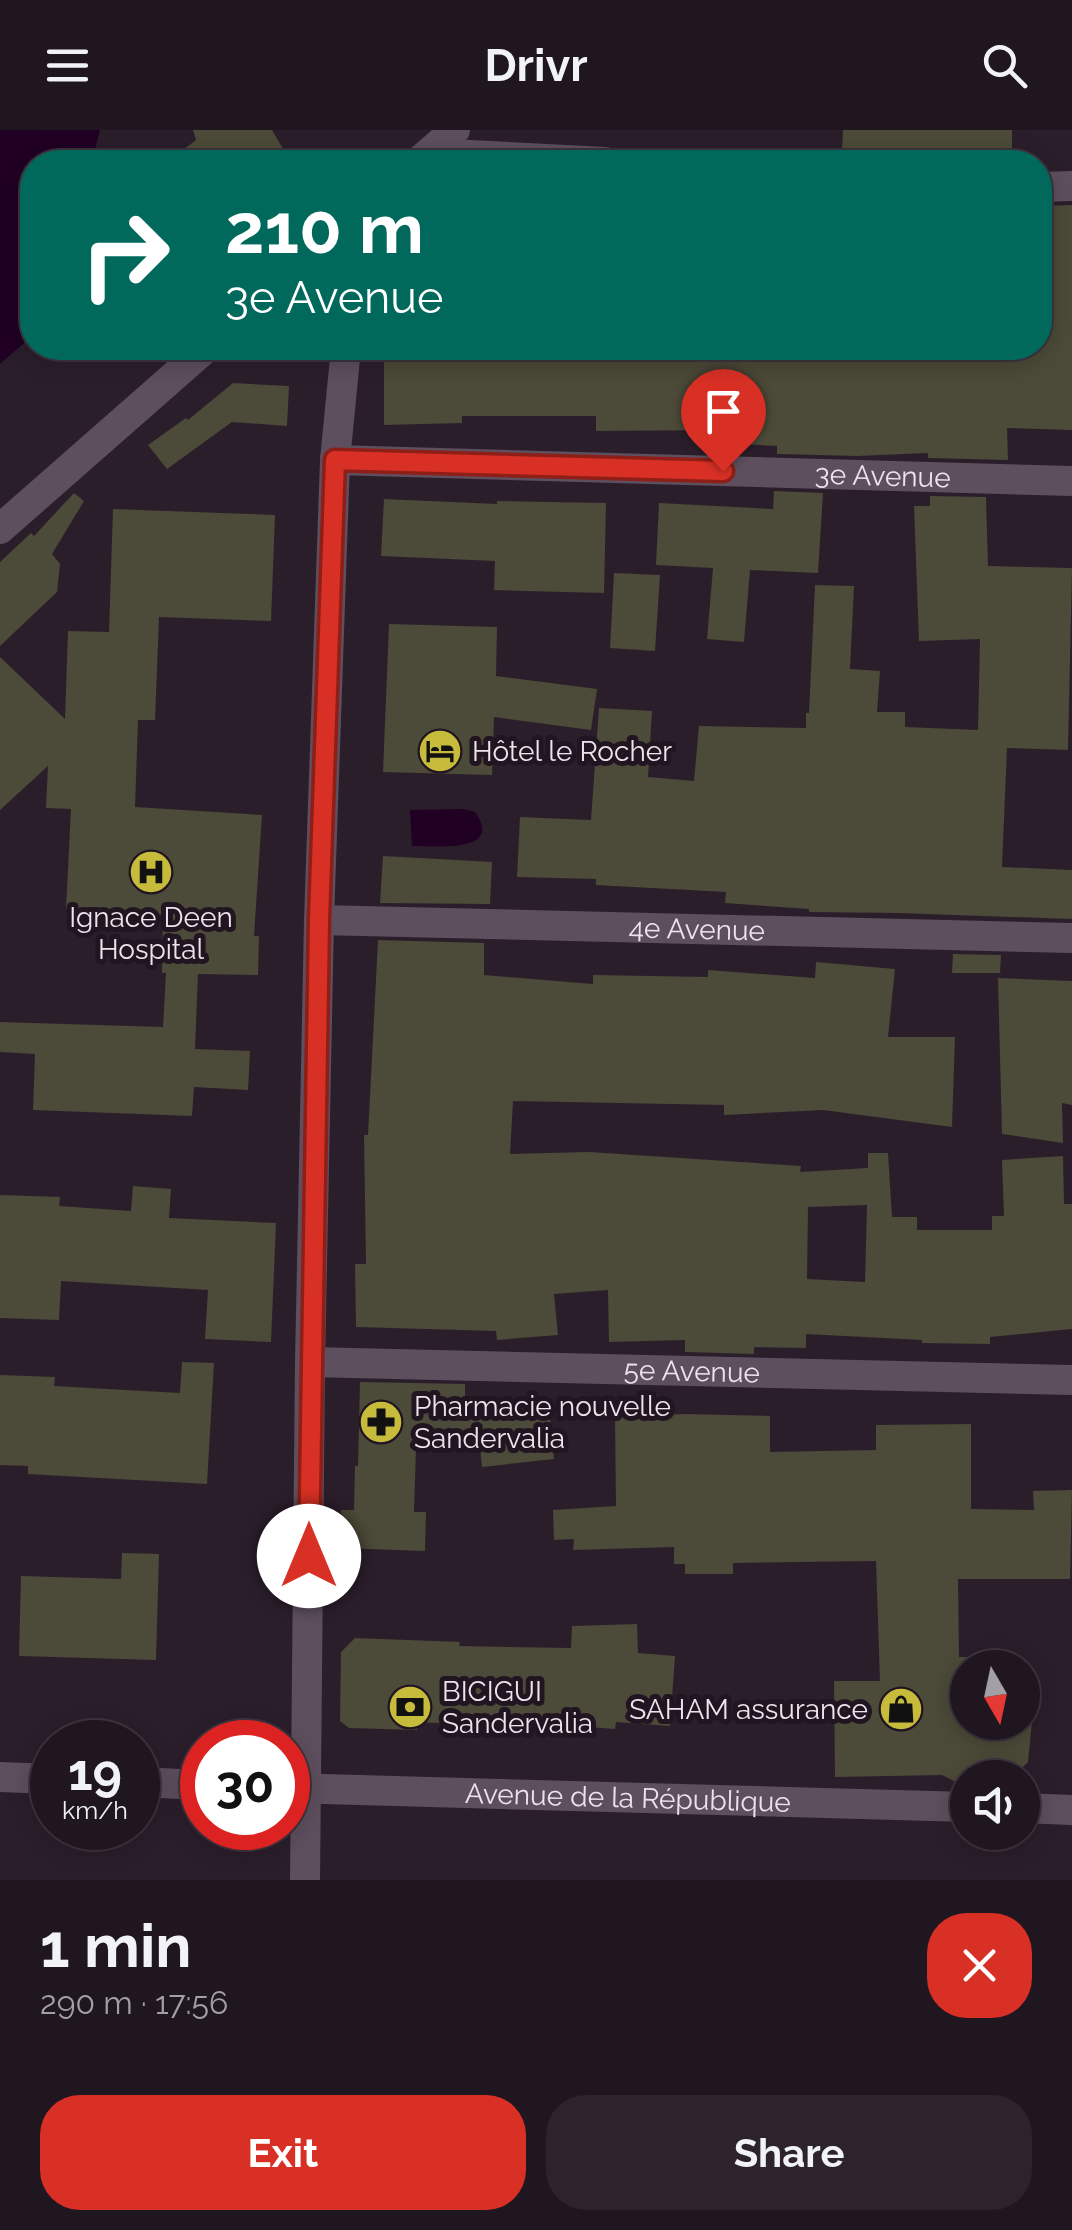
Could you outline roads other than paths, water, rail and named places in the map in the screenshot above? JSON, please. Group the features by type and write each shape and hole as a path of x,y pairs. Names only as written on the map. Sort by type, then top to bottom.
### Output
{"street":[{"path":"433,150 455,130"},
{"path":"0,528 192,360"},
{"path":"299,1720 319,920 335,460 345,360"},
{"name":"3e Avenue","path":"335,460 1072,481"},
{"name":"4e Avenue","path":"319,920 1072,938"},
{"name":"5e Avenue","path":"310,1362 1072,1380"},
{"path":"0,1778 30,1779"},
{"name":"Avenue de la République","path":"310,1788 950,1806"},
{"path":"1040,1809 1072,1810"},
{"path":"302,1850 304,1880"}],"place":[{"name":"Hôtel le Rocher","path":"440,751"},
{"name":"Ignace Deen Hospital","path":"151,872"},
{"name":"Pharmacie nouvelle Sandervalia","path":"381,1422"},
{"name":"BICIGUI Sandervalia","path":"410,1707"},
{"name":"SAHAM assurance","path":"901,1709"}]}
